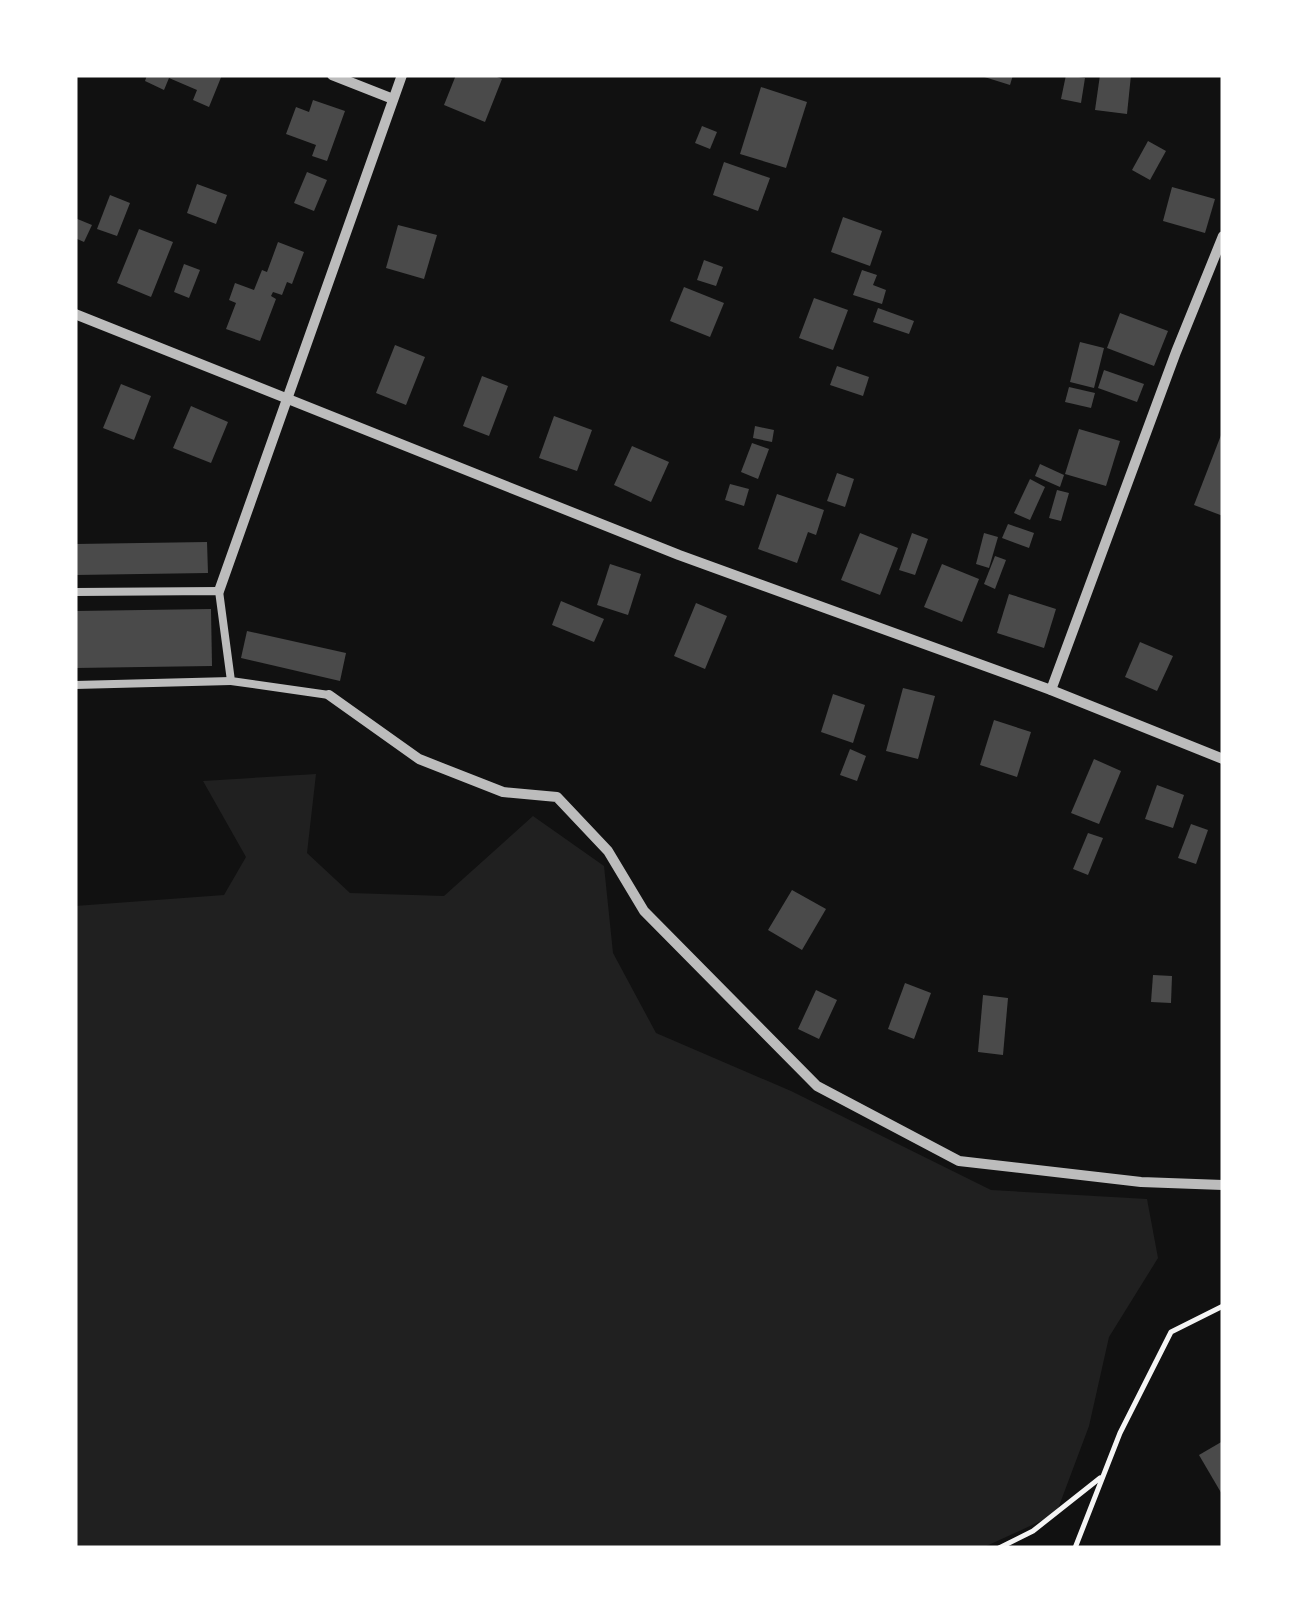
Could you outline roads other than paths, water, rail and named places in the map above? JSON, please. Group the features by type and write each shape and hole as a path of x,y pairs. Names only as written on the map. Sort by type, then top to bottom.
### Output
{"street":[{"path":"332,75 392,99"},
{"path":"219,591 402,75"},
{"path":"1051,690 1223,236"},
{"path":"75,314 679,555 1051,690 1223,760"},
{"path":"329,695 419,759 504,792 557,796 608,851 644,911 818,1086 959,1161 1142,1182 1223,1185"}],"lane":[{"path":"75,592 219,591 231,681"},
{"path":"75,685 231,681 329,695"}]}
